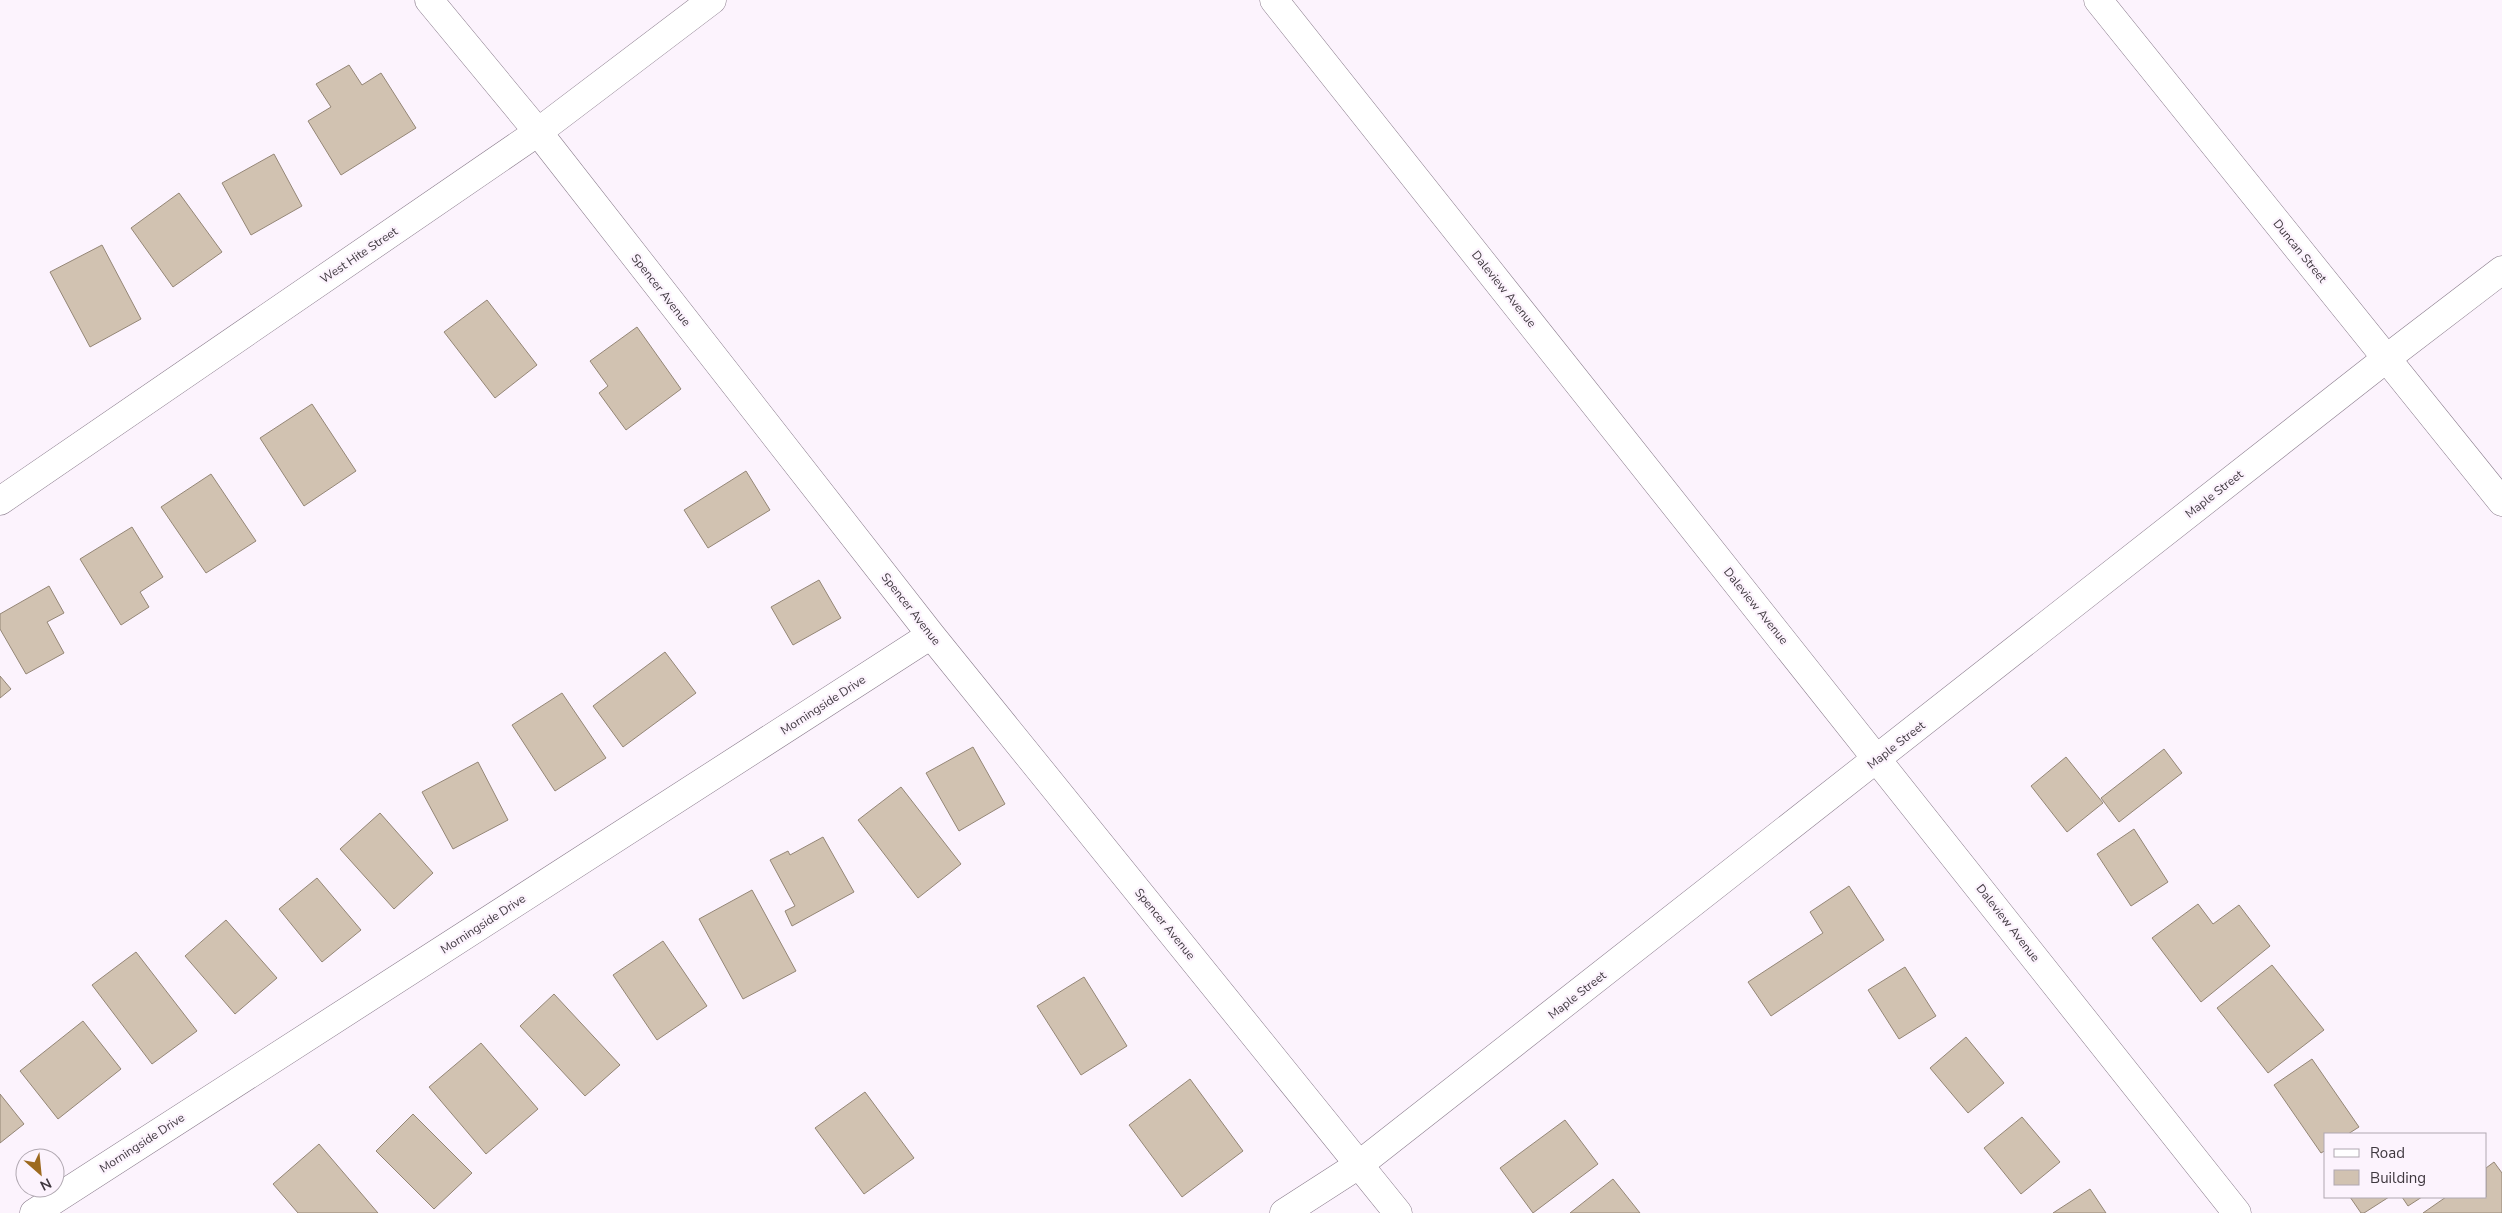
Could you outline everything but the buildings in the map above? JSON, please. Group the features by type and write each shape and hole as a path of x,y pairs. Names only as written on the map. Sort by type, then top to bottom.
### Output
{"street":[{"name":"Spencer Avenue","path":"429,0 538,132 931,635 1398,1213"},
{"name":"West Hite Street","path":"0,501 538,132 712,0"},
{"name":"Daleview Avenue","path":"1274,0 2237,1213"},
{"name":"Duncan Street","path":"2098,0 2502,502"},
{"name":"Maple Street","path":"1284,1213 1360,1164 1878,759 2386,358 2502,270"},
{"name":"Morningside Drive","path":"34,1213 931,635"}]}
